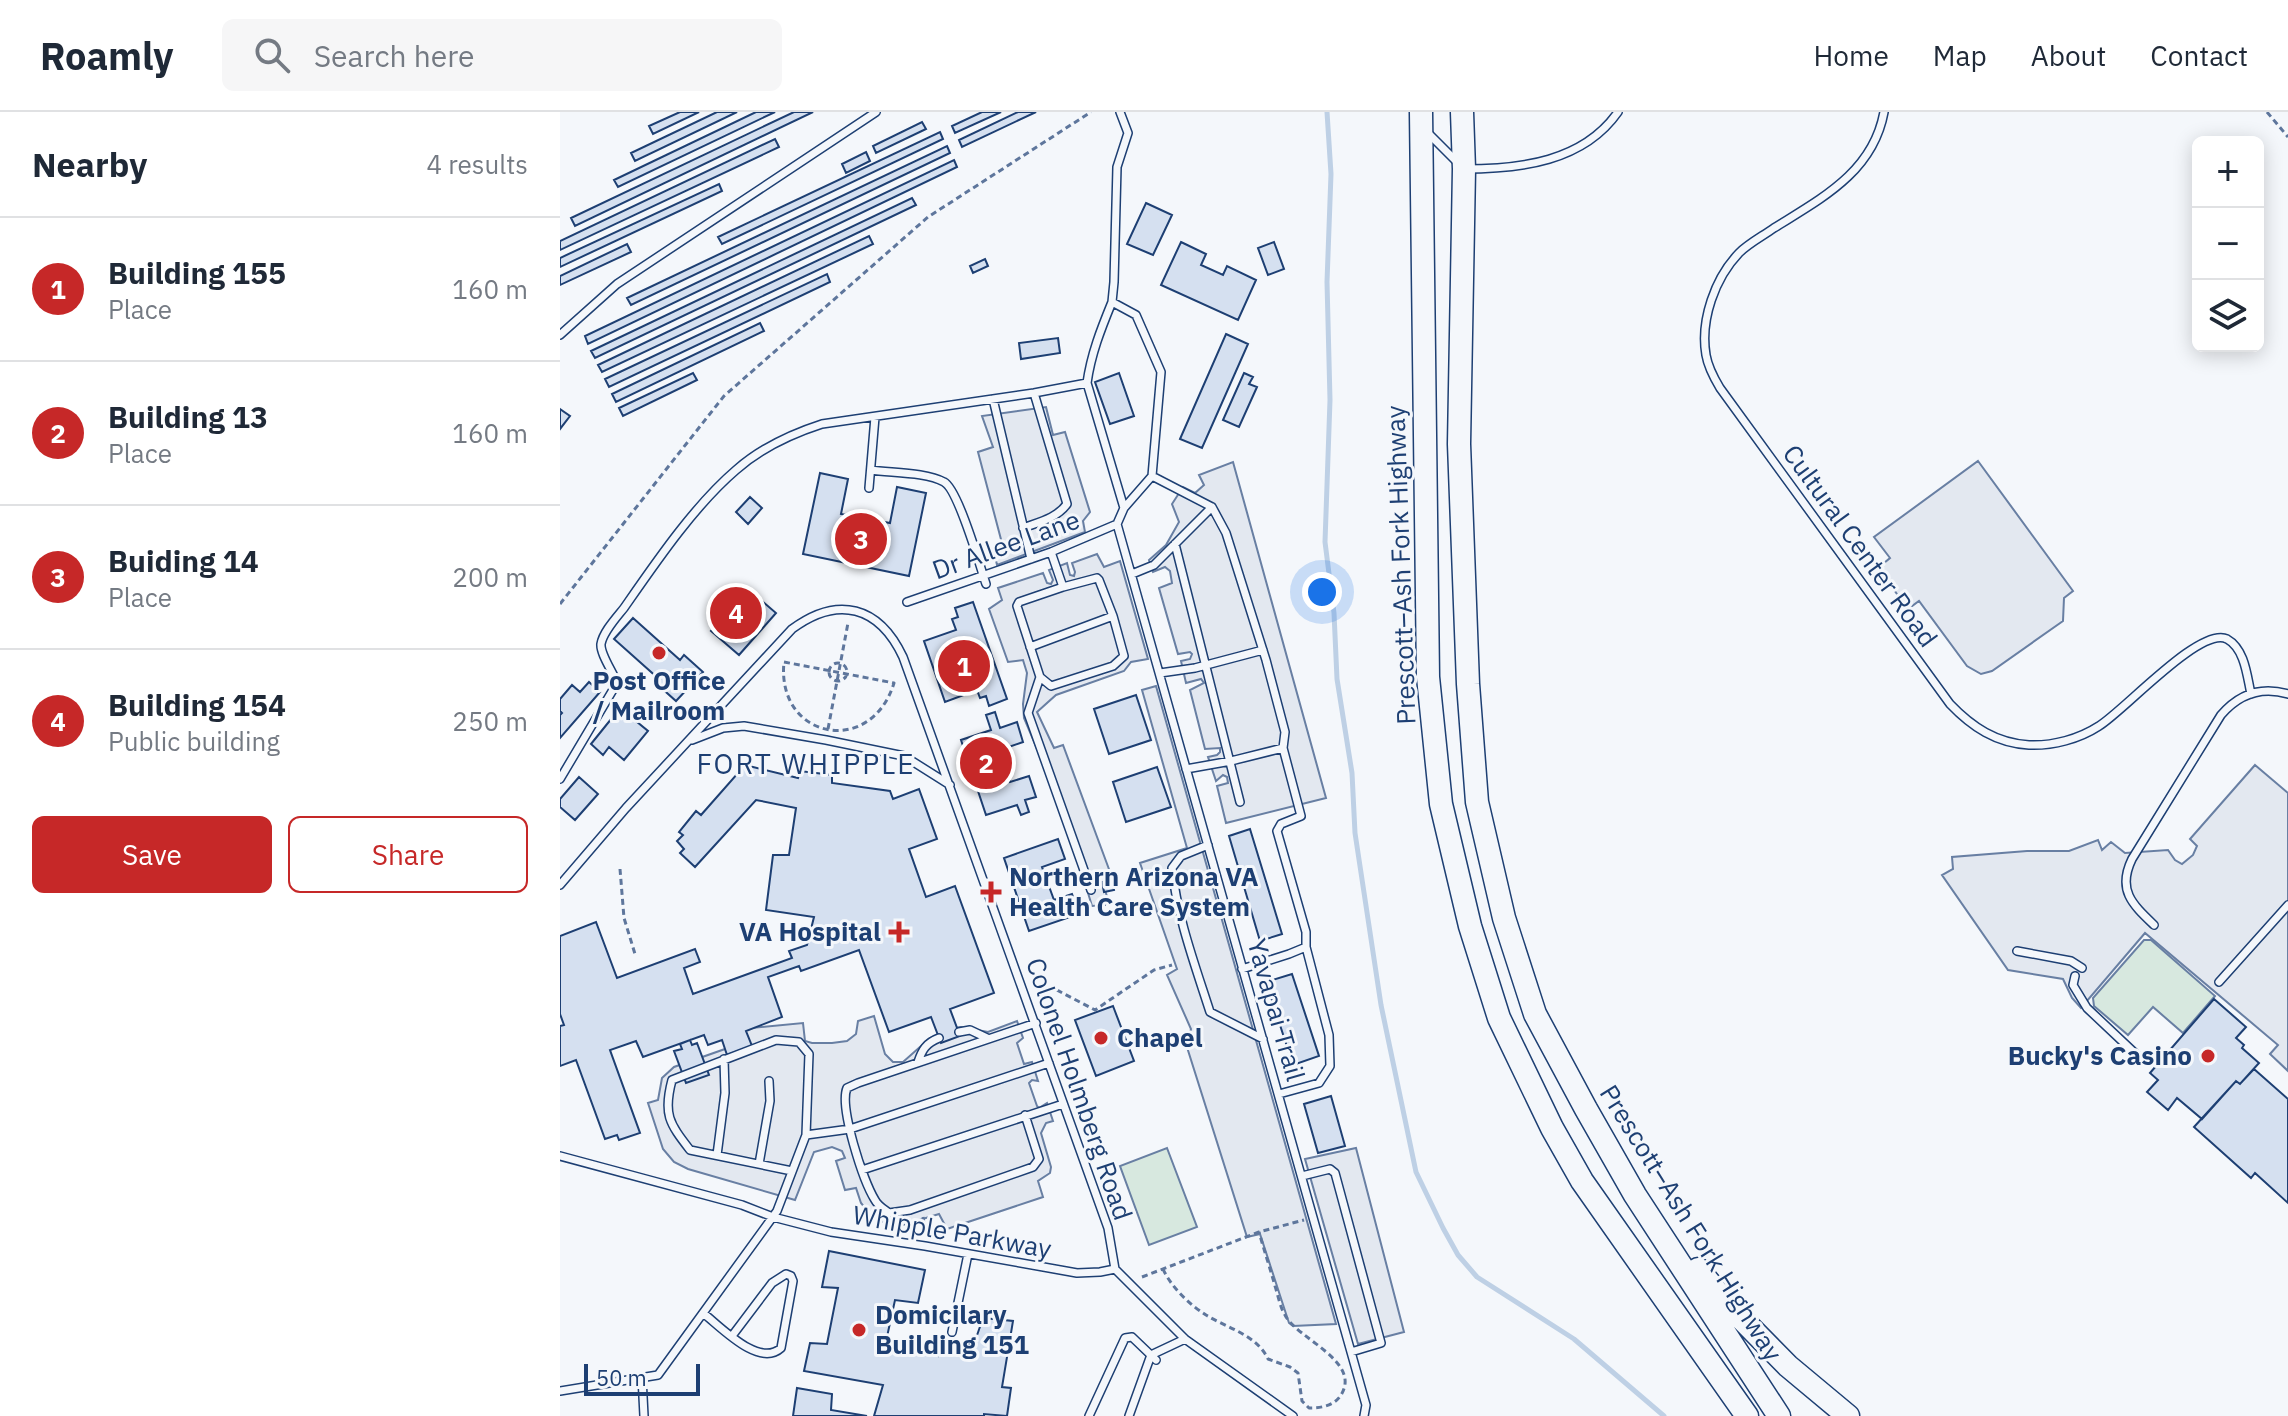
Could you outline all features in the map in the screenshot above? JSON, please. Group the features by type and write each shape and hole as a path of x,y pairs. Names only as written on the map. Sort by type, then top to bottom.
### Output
{"main road":[{"name":"Prescott–Ash Fork Highway","path":"1462,112 1464,169 1459,444 1468,684 1477,802 1504,918 1535,1014 1635,1195 1779,1416"},
{"name":"Prescott–Ash Fork Highway","path":"1421,119 1428,677 1441,804 1470,926 1499,1018 1552,1128 1582,1181 1747,1416"},
{"path":"1635,1195 1726,1303 1788,1366 1848,1416"}],"lane":[{"path":"560,335 617,284 876,112"},
{"path":"1120,112 1128,133 1117,167 1112,302 1097,338 1087,383 1124,508"},
{"path":"1421,119 1464,169 1505,169 1556,158 1588,141 1618,112"},
{"name":"Cultural Center Road","path":"1884,112 1873,146 1850,177 1754,241 1738,254 1717,284 1707,317 1706,352 1710,370 1720,388 1950,704 1976,728 2005,742 2037,745 2087,733 2113,716 2190,649 2216,638 2226,639 2238,650 2251,694"},
{"path":"1112,302 1136,315 1161,372 1152,476 1124,508 1117,524"},
{"path":"560,779 617,683 601,652 602,639 704,501 737,469 767,447 794,433 822,424 1087,383"},
{"path":"1023,528 1052,517 1067,504 1034,393"},
{"path":"993,399 1031,559"},
{"path":"869,488 875,417"},
{"path":"871,470 933,478 948,483 956,497 985,580"},
{"path":"1152,476 1212,507 1226,533 1285,732 1283,748 1301,816 1281,824 1277,831 1306,932 1306,947 1329,1035 1330,1066 1319,1083 1279,1094"},
{"path":"1132,574 1154,565 1212,507"},
{"name":"Dr Allee Lane","path":"907,602 985,580 1117,524"},
{"name":"Yavapai Trail","path":"1117,524 1366,1405 1364,1416"},
{"path":"1175,544 1240,802"},
{"path":"1051,552 1063,587"},
{"path":"1097,578 1113,616 1124,656 1113,666 1051,686 1040,677 1017,606 1019,602 1097,578"},
{"name":"Colonel Holmberg Road","path":"560,885 626,808 792,629 809,617 829,610 850,610 878,621 894,637 903,657 950,785 1108,1228 1115,1269"},
{"path":"1030,647 1113,616"},
{"path":"1160,673 1207,665 1263,650"},
{"path":"1040,677 1028,713 1091,890"},
{"path":"2154,925 2131,902 2126,872 2221,715 2232,702 2261,690 2288,694"},
{"path":"690,740 723,728 744,726 904,756 950,785"},
{"path":"1186,769 1283,748"},
{"path":"1208,845 1181,856 1172,868 1174,890 1190,951 1210,1012 1263,1039"},
{"path":"2219,982 2288,905"},
{"path":"1242,969 1306,947"},
{"path":"2017,951 2071,961 2082,968"},
{"path":"2075,976 2073,985 2087,1008 2140,1058"},
{"path":"1025,1115 1039,1159 1033,1167 910,1210 889,1213 876,1204 862,1170 844,1095 847,1088 1036,1023"},
{"path":"959,1032 970,1030 987,1038"},
{"path":"918,1062 929,1042 939,1038"},
{"path":"560,1391 658,1375 773,1217 792,1171 806,1135 809,1054 799,1042 776,1040 672,1080 667,1100 671,1126 690,1150 792,1171"},
{"path":"717,1155 725,1093 724,1059"},
{"path":"806,1135 850,1129 1049,1063"},
{"path":"759,1164 770,1101 769,1081"},
{"path":"862,1170 1063,1104"},
{"name":"Whipple Parkway","path":"560,1156 831,1232 1077,1273 1115,1269"},
{"path":"1302,1176 1330,1169 1335,1173 1381,1343 1351,1352"},
{"path":"952,1332 968,1254"},
{"path":"1115,1269 1185,1339 1293,1416"},
{"path":"703,1313 732,1336 750,1349 765,1355 775,1354 781,1348 793,1281 791,1276 786,1274 772,1283 732,1336"},
{"path":"1089,1416 1125,1338 1132,1337 1154,1358"},
{"path":"1129,1416 1154,1358 1185,1339"},
{"path":"642,1377 644,1416"}],"path":[{"path":"560,604 724,396 928,217 1091,112"},
{"path":"2267,112 2288,137"},
{"path":"828,729 849,619"},
{"path":"784,662 830,670 894,683 890,698 871,720 857,727 842,730 814,725 791,705 785,691 784,662"},
{"path":"841,663 848,674 845,679 837,681 830,676 830,670 841,663"},
{"path":"620,869 624,918 635,954"},
{"path":"1038,995 1055,989 1095,1010 1154,970 1172,965"},
{"path":"923,1217 926,1236"},
{"path":"1142,1277 1259,1232 1304,1220"},
{"path":"1163,1269 1168,1279 1206,1315 1253,1340 1264,1350 1268,1359 1298,1373 1302,1401 1309,1408 1321,1408 1340,1398 1345,1379 1335,1358 1285,1317 1259,1232"}],"shaded area":[{"path":"1046,407 1053,435 1065,432 1090,512 1083,521 1085,532 997,565 994,552 1003,547 978,452 993,447 982,416"},
{"path":"1978,461 2073,591 2064,598 2063,621 1992,671 1981,674 1967,666 1919,601 1908,609 1878,568 1890,558 1874,537"},
{"path":"1233,462 1326,798 1226,823 1217,786 1228,783 1227,777 1223,775 1216,781 1208,757 1217,755 1220,748 1205,749 1190,690 1204,683 1201,679 1186,683 1181,661 1190,659 1192,654 1178,654 1159,588 1172,583 1170,571 1165,567 1153,572 1149,560 1166,545 1179,522 1172,504 1183,487 1195,493 1204,485 1199,475"},
{"path":"1097,554 1104,567 1120,561 1148,659 1131,662 1124,671 1056,695 1037,712 1054,748 1063,745 1113,880 1103,883 1108,900 1105,905 1092,906 1062,808 1024,718 1027,673 1023,660 1008,662 989,609 1002,600 998,588 1043,573 1047,583 1051,584 1053,580 1049,570 1067,563 1070,575 1074,576 1072,563"},
{"path":"1156,686 1336,1324 1293,1326 1289,1323 1260,1234 1247,1237 1186,1044 1191,1029 1167,975 1177,969 1140,863 1187,848 1142,690"},
{"path":"2255,765 2288,793 2288,1071 2270,1054 2278,1045 2145,933 2081,1008 2063,979 2008,970 1942,875 1953,869 1952,857 2069,851 2098,840 2102,850 2111,842 2125,853 2168,850 2182,864 2193,855 2197,846 2190,839"},
{"path":"2144,940 2151,940 2215,996 2183,1033 2153,1007 2128,1035 2094,1006 2093,998"},
{"path":"874,1016 885,1054 893,1062 903,1062 930,1038 953,1028 988,1032 1017,1021 1023,1038 1017,1043 1024,1064 1032,1062 1038,1081 1029,1083 1037,1106 1039,1108 1047,1103 1053,1121 1046,1123 1041,1133 1051,1167 1050,1173 1038,1181 1043,1197 947,1229 939,1214 903,1225 883,1222 870,1214 861,1203 856,1188 845,1190 836,1161 845,1158 842,1151 832,1147 814,1152 795,1200 688,1169 674,1162 663,1149 648,1103 658,1100 662,1078 674,1067 742,1043 740,1029 803,1023 805,1041 832,1043 847,1041 856,1034 858,1021"},
{"path":"1167,1148 1197,1227 1149,1245 1120,1166"},
{"path":"1356,1148 1404,1332 1358,1344 1305,1159"}],"building":[{"path":"680,112 699,112 653,134 649,126"},
{"path":"717,112 737,112 635,161 631,153"},
{"path":"756,112 775,112 618,187 614,180"},
{"path":"794,112 813,112 575,226 571,218"},
{"path":"982,112 1001,112 955,133 952,126"},
{"path":"1018,112 1036,112 962,147 959,140"},
{"path":"922,122 926,129 876,153 873,146"},
{"path":"940,132 943,139 722,244 718,237"},
{"path":"775,139 779,147 560,250 560,241"},
{"path":"947,146 950,153 631,305 627,298"},
{"path":"866,152 870,161 846,173 842,164"},
{"path":"954,160 957,167 588,344 585,336"},
{"path":"719,184 722,191 560,267 560,258"},
{"path":"912,198 916,205 595,358 591,351"},
{"path":"1146,203 1172,215 1153,255 1127,244"},
{"path":"869,236 873,244 602,372 598,365"},
{"path":"1181,242 1206,254 1201,265 1223,275 1227,266 1256,280 1238,320 1161,285"},
{"path":"1274,242 1284,269 1268,275 1258,248"},
{"path":"627,244 631,252 560,285 560,276"},
{"path":"985,259 988,266 973,273 970,266"},
{"path":"827,274 830,282 609,387 605,379"},
{"path":"760,323 764,331 616,402 612,394"},
{"path":"1226,334 1248,344 1202,448 1180,439"},
{"path":"1058,338 1060,353 1021,359 1019,343"},
{"path":"693,373 697,380 623,416 619,408"},
{"path":"1119,373 1134,416 1110,424 1095,382"},
{"path":"1244,373 1253,377 1249,384 1257,387 1239,427 1223,420"},
{"path":"560,409 570,416 560,429"},
{"path":"820,473 848,479 841,514 890,523 897,487 926,493 909,576 803,554"},
{"path":"750,497 762,508 748,524 736,512"},
{"path":"748,589 776,613 739,655 711,631"},
{"path":"973,602 1007,699 989,706 986,696 980,698 977,690 945,702 924,641 956,630 952,619 958,617 955,608"},
{"path":"633,618 680,660 684,655 703,672 676,701 657,684 660,680 614,639"},
{"path":"589,682 600,692 560,738 560,699 572,685 580,692"},
{"path":"1136,695 1151,740 1109,754 1094,709"},
{"path":"620,708 648,731 624,760 609,747 603,755 591,744"},
{"path":"995,712 1000,728 1017,722 1023,742 1000,750 1010,782 1029,776 1036,797 1025,800 1029,812 1021,815 1017,805 986,815 961,740 991,730 986,715"},
{"path":"745,765 798,778 800,771 832,775 832,783 890,791 893,799 919,789 937,839 909,849 926,897 955,886 994,993 950,1009 960,1036 941,1043 931,1017 889,1032 859,950 801,971 799,966 768,977 782,1017 746,1031 752,1046 727,1055 722,1040 708,1045 704,1035 643,1057 636,1041 610,1050 640,1133 619,1140 617,1135 605,1139 576,1060 560,1066 560,1026 564,1025 560,1014 560,936 596,922 617,978 695,949 700,962 684,968 693,994 792,958 789,951 807,945 814,917 766,910 773,855 789,855 796,808 756,800 695,867 680,853 684,849 677,841 683,835 679,832 696,811 701,815"},
{"path":"1157,767 1171,807 1126,822 1113,782"},
{"path":"579,777 598,794 575,820 560,807 560,799"},
{"path":"1250,829 1282,934 1260,941 1229,836"},
{"path":"1058,839 1065,859 1042,867 1054,900 1072,894 1079,914 1029,931 1004,858"},
{"path":"1112,880 1114,890 1104,892 1102,882"},
{"path":"1292,974 1319,1056 1293,1065 1266,982"},
{"name":"Bucky's Casino","path":"2214,999 2246,1027 2236,1038 2259,1063 2240,1084 2236,1081 2202,1119 2177,1098 2168,1110 2147,1092 2158,1080 2150,1073"},
{"path":"1113,1006 1134,1061 1096,1076 1075,1020"},
{"path":"690,1040 692,1045 697,1043 709,1075 686,1083 674,1051 682,1049 680,1044"},
{"path":"2254,1069 2288,1099 2288,1203 2255,1173 2251,1178 2194,1127 2236,1081 2240,1084"},
{"path":"1331,1096 1345,1146 1318,1153 1304,1104"},
{"name":"Domicilary Building 151","path":"829,1251 925,1270 918,1303 895,1300 885,1346 938,1356 942,1340 974,1344 983,1318 1013,1321 1002,1387 1011,1388 1007,1416 874,1416 883,1385 804,1371 810,1343 827,1344 838,1288 822,1287"},
{"name":"Domicilary Building 151","path":"797,1388 832,1394 831,1410 867,1416 793,1416"}],"waterway":[{"path":"1327,112 1331,174 1327,282 1330,400 1325,542 1334,613 1337,679 1352,773 1355,833 1381,1005 1416,1172 1458,1255 1477,1277 1574,1339 1664,1416"}],"place":[{"name":"Buiding 14","path":"861,539"},
{"name":"Building 154","path":"736,613"},
{"name":"Post Office / Mailroom","path":"659,653"},
{"name":"Building 155","path":"964,666"},
{"name":"Building 13","path":"986,763"},
{"name":"Northern Arizona VA Health Care System","path":"991,892"},
{"name":"VA Hospital","path":"899,932"},
{"name":"Chapel","path":"1101,1038"},
{"name":"Bucky's Casino","path":"2208,1056"},
{"name":"Domicilary Building 151","path":"859,1330"}],"district":[{"name":"FORT WHIPPLE","path":"806,764"}]}
